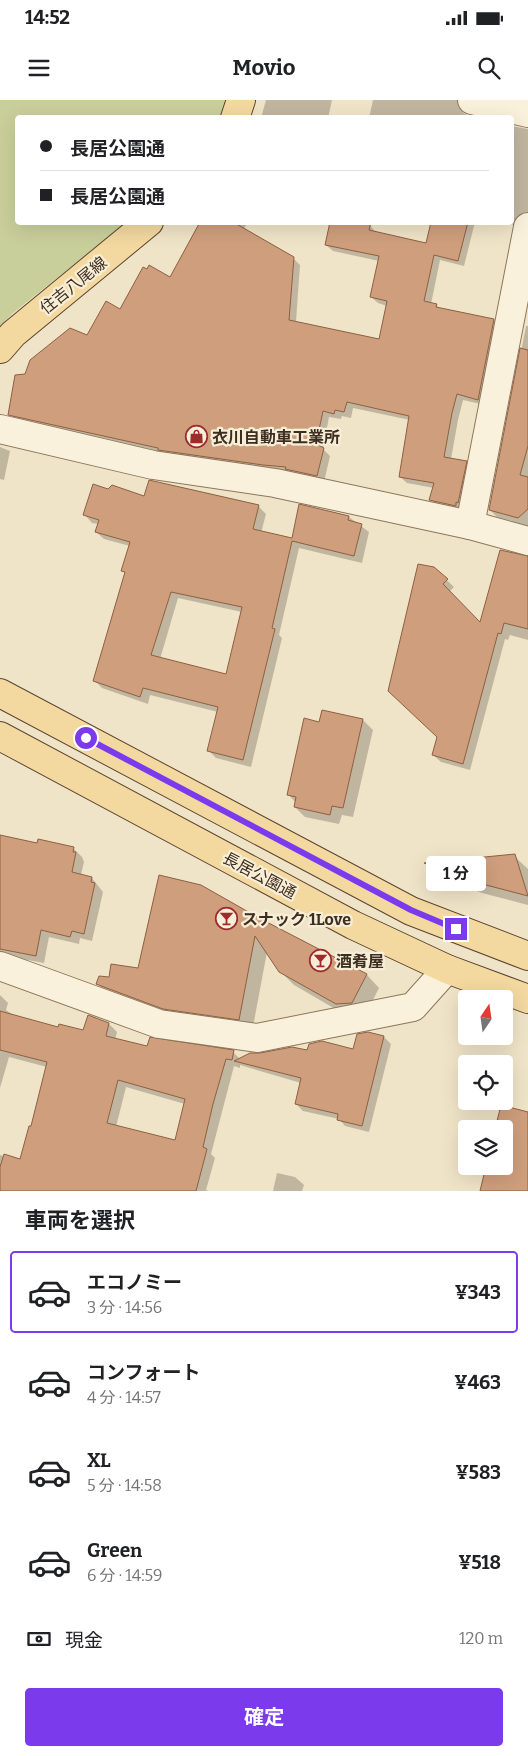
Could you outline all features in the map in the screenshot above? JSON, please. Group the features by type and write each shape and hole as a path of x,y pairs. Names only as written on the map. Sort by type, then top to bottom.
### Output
{"main road":[{"path":"236,115 241,100"},
{"name":"住吉八尾線","path":"0,349 13,334 145,225"},
{"path":"0,693 411,910 528,956"},
{"name":"長居公園通","path":"0,736 354,925 447,969 528,1000"}],"street":[{"path":"472,100 528,113"},
{"path":"470,525 528,227"},
{"path":"0,429 153,465 276,483 470,525 528,541"},
{"path":"0,966 159,1024 257,1038 413,1007 447,969"}],"green space":[{"path":"0,100 228,100 224,115 15,115 15,225 123,225 13,313 0,326"}],"building":[{"path":"198,225 238,225 294,257 289,320 379,339 387,301 370,297 379,256 325,245 329,225 370,225 369,230 426,243 430,225 467,225 458,261 434,255 424,301 437,304 436,307 494,319 478,400 457,394 452,413 444,457 467,461 456,506 429,500 434,483 399,477 409,416 347,402 344,412 335,410 334,414 323,411 316,444 324,448 317,476 285,469 286,467 158,450 158,448 8,415 15,375 25,374 30,360 70,328 87,335 106,301 120,309 143,267 147,269 149,265 170,277"},
{"path":"520,348 528,350 528,446 520,475 528,477 528,509 518,518 489,510"},
{"path":"149,480 259,505 253,529 292,538 299,504 349,516 348,520 362,524 354,556 292,541 272,628 275,629 243,760 207,751 218,707 143,688 140,697 93,681 125,572 121,571 130,542 95,532 99,520 83,515 93,484 108,489 112,485 144,496","holes":["171,592 242,607 226,674 151,655"]},
{"path":"500,550 528,556 528,629 504,623 501,634 498,633 463,764 432,755 437,737 388,691 418,564 434,567 448,579 443,584 480,622"},
{"path":"322,710 363,719 343,808 332,806 330,815 294,807 296,797 287,795 304,718 319,722"},
{"path":"0,835 37,843 38,839 74,847 73,852 76,852 72,872 92,877 91,882 95,883 84,934 72,931 70,937 41,930 36,956 0,949"},
{"path":"515,854 528,896 467,880 424,863"},
{"path":"159,875 201,885 259,918 367,974 352,1003 336,1004 279,972 255,936 239,1020 163,1009 96,984 99,976 109,977 111,964 138,968"},
{"path":"0,1011 58,1027 59,1024 83,1030 88,1015 109,1023 106,1036 147,1046 150,1037 234,1050 232,1060 226,1059 213,1104 203,1147 207,1149 196,1191 0,1191 0,1167 4,1154 20,1159 29,1126 31,1126 47,1062 0,1050","holes":["118,1080 185,1099 175,1140 107,1123"]},
{"path":"368,1032 384,1036 362,1126 337,1120 338,1114 295,1104 301,1078 234,1061 250,1053 292,1047 307,1050 309,1044 322,1041 353,1049 357,1034"},
{"path":"513,1108 528,1112 528,1191 480,1191 484,1175 513,1175 513,1120 497,1120 500,1110 513,1110"}],"place":[{"name":"衣川自動車工業所","path":"196,437"},
{"name":"スナック 1Love","path":"226,919"},
{"name":"酒肴屋","path":"320,961"}],"route":[{"path":"86,738 411,910 456,929"}]}
